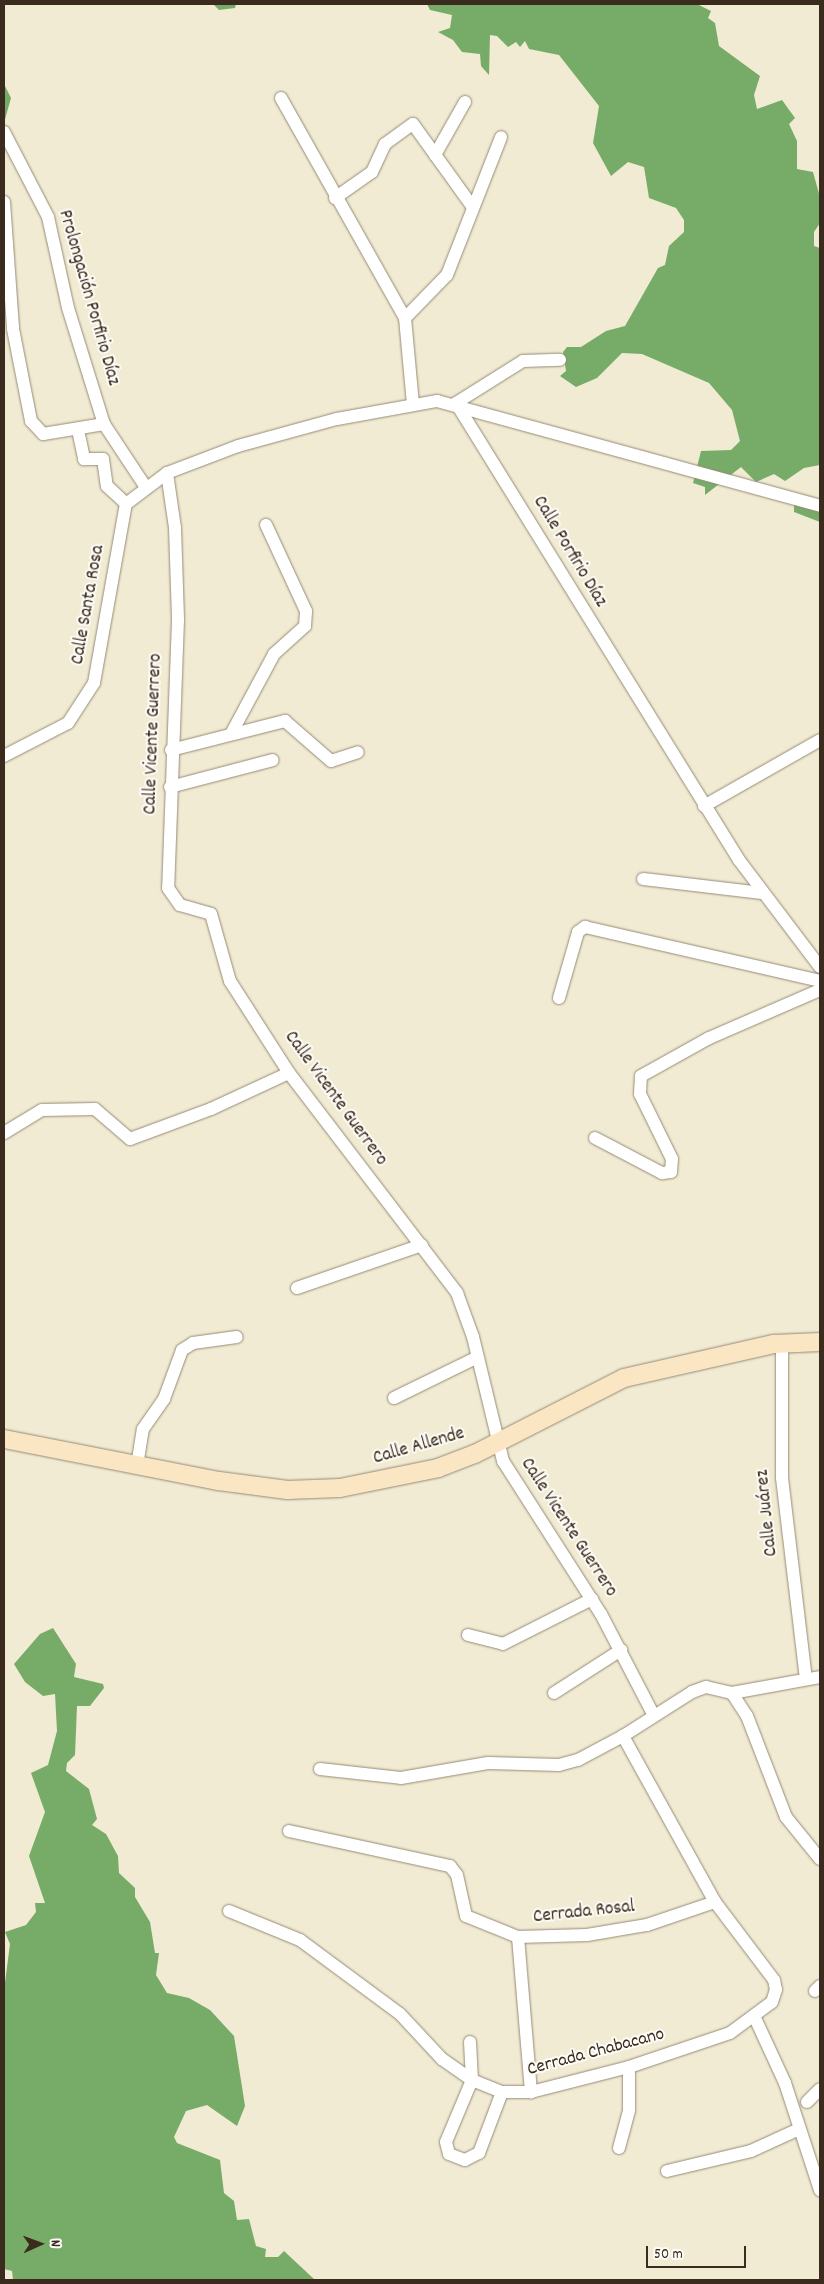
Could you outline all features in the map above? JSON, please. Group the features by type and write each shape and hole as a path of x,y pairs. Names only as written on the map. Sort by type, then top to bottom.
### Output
{"street":[{"path":"281,98 335,198 405,318 413,404"},
{"path":"435,155 465,102"},
{"path":"335,198 372,172 384,144 413,124 472,206"},
{"name":"Prolongación Porfirio Díaz","path":"4,132 48,217 68,308 104,424 145,486"},
{"path":"405,318 447,275 472,206 501,136"},
{"path":"4,202 9,330 32,421 43,434 78,430 104,424"},
{"path":"456,403 523,361 560,360"},
{"path":"78,430 84,459 103,459 107,486 126,504 145,486 167,473 238,446 413,404 456,403 820,506"},
{"name":"Calle Porfirio Díaz","path":"456,403 704,806 762,893 820,967"},
{"name":"Calle Vicente Guerrero","path":"167,473 175,528 178,620 170,787 171,896 180,905 211,914 230,981 289,1073 422,1245 456,1293 478,1357 500,1442 503,1462 520,1493 592,1599 653,1714"},
{"name":"Calle Santa Rosa","path":"4,756 68,723 94,683 126,504"},
{"path":"231,734 274,654 305,626 306,611 266,525"},
{"path":"171,750 285,721 330,761 358,752"},
{"path":"704,806 820,740"},
{"path":"170,787 273,760"},
{"path":"643,879 762,893"},
{"path":"559,998 578,932 585,927 820,982"},
{"path":"595,1138 662,1173 671,1172 672,1159 640,1094 641,1076 709,1038 820,990"},
{"path":"4,1133 42,1110 95,1109 130,1139 289,1073"},
{"path":"297,1288 422,1245"},
{"path":"137,1466 143,1429 164,1399 182,1350 193,1343 238,1337"},
{"name":"Calle Allende","path":"8,1439 137,1466 237,1484 316,1490 438,1468 500,1442 624,1378 782,1344 820,1342"},
{"name":"Calle Juárez","path":"782,1344 782,1478 806,1678"},
{"path":"394,1398 478,1357"},
{"path":"468,1635 503,1644 592,1599"},
{"path":"554,1693 620,1650"},
{"path":"320,1769 402,1778 488,1762 559,1765 578,1760 623,1736 653,1714 706,1687 732,1693 806,1678 820,1677"},
{"path":"732,1693 747,1716 786,1817 820,1859"},
{"name":"Cerrada Chabacano","path":"229,1911 300,1940 400,2014 431,2051 472,2080 502,2092 531,2092 629,2067 730,2033 755,2018 775,1996 774,1980 715,1902 623,1736"},
{"name":"Cerrada Rosal","path":"289,1832 450,1866 458,1876 466,1916 518,1937 578,1936 647,1925 715,1902"},
{"path":"518,1937 531,2092"},
{"path":"755,2018 785,2083 820,2190"},
{"path":"470,2042 472,2080 446,2142 449,2154 465,2160 479,2154 502,2092"},
{"path":"619,2148 628,2110 629,2067"},
{"path":"807,2102 820,2088"},
{"path":"667,2171 751,2151 799,2129"}],"green space":[{"path":"213,4 236,4 235,8 219,10"},
{"path":"427,4 697,4 711,11 708,18 715,23 719,46 760,76 754,95 757,109 782,100 795,118 789,124 797,141 797,169 813,172 820,197 820,223 814,232 814,246 820,248 820,465 804,468 785,481 774,474 756,482 741,467 705,495 705,487 693,483 701,451 731,450 740,441 732,410 709,383 642,354 622,353 597,378 576,387 560,376 566,371 563,352 567,347 581,347 606,331 625,326 658,268 665,265 669,246 684,232 684,220 676,208 649,198 644,167 628,162 611,176 593,143 599,106 559,55 529,49 525,41 520,47 516,42 508,47 497,36 490,35 489,75 481,66 480,54 462,52 453,40 438,32 450,28 452,15 430,10"},
{"path":"4,84 11,98 4,123"},
{"path":"820,500 820,522 794,512 794,505"},
{"path":"53,1628 76,1664 74,1677 103,1684 104,1688 90,1706 77,1706 75,1755 67,1763 66,1771 89,1789 97,1819 92,1825 106,1834 118,1856 119,1873 135,1888 135,1897 150,1922 155,1953 159,1953 156,1975 167,1993 189,1998 210,2010 234,2036 245,2106 237,2126 207,2105 186,2111 174,2137 177,2143 220,2160 224,2193 234,2201 237,2220 249,2219 256,2246 266,2249 265,2257 278,2257 284,2251 315,2280 13,2280 12,2271 4,2269 4,1990 10,1944 5,1932 26,1925 36,1912 35,1903 45,1903 29,1856 45,1812 31,1773 48,1765 57,1731 55,1694 43,1696 25,1682 14,1664 40,1634"}]}
